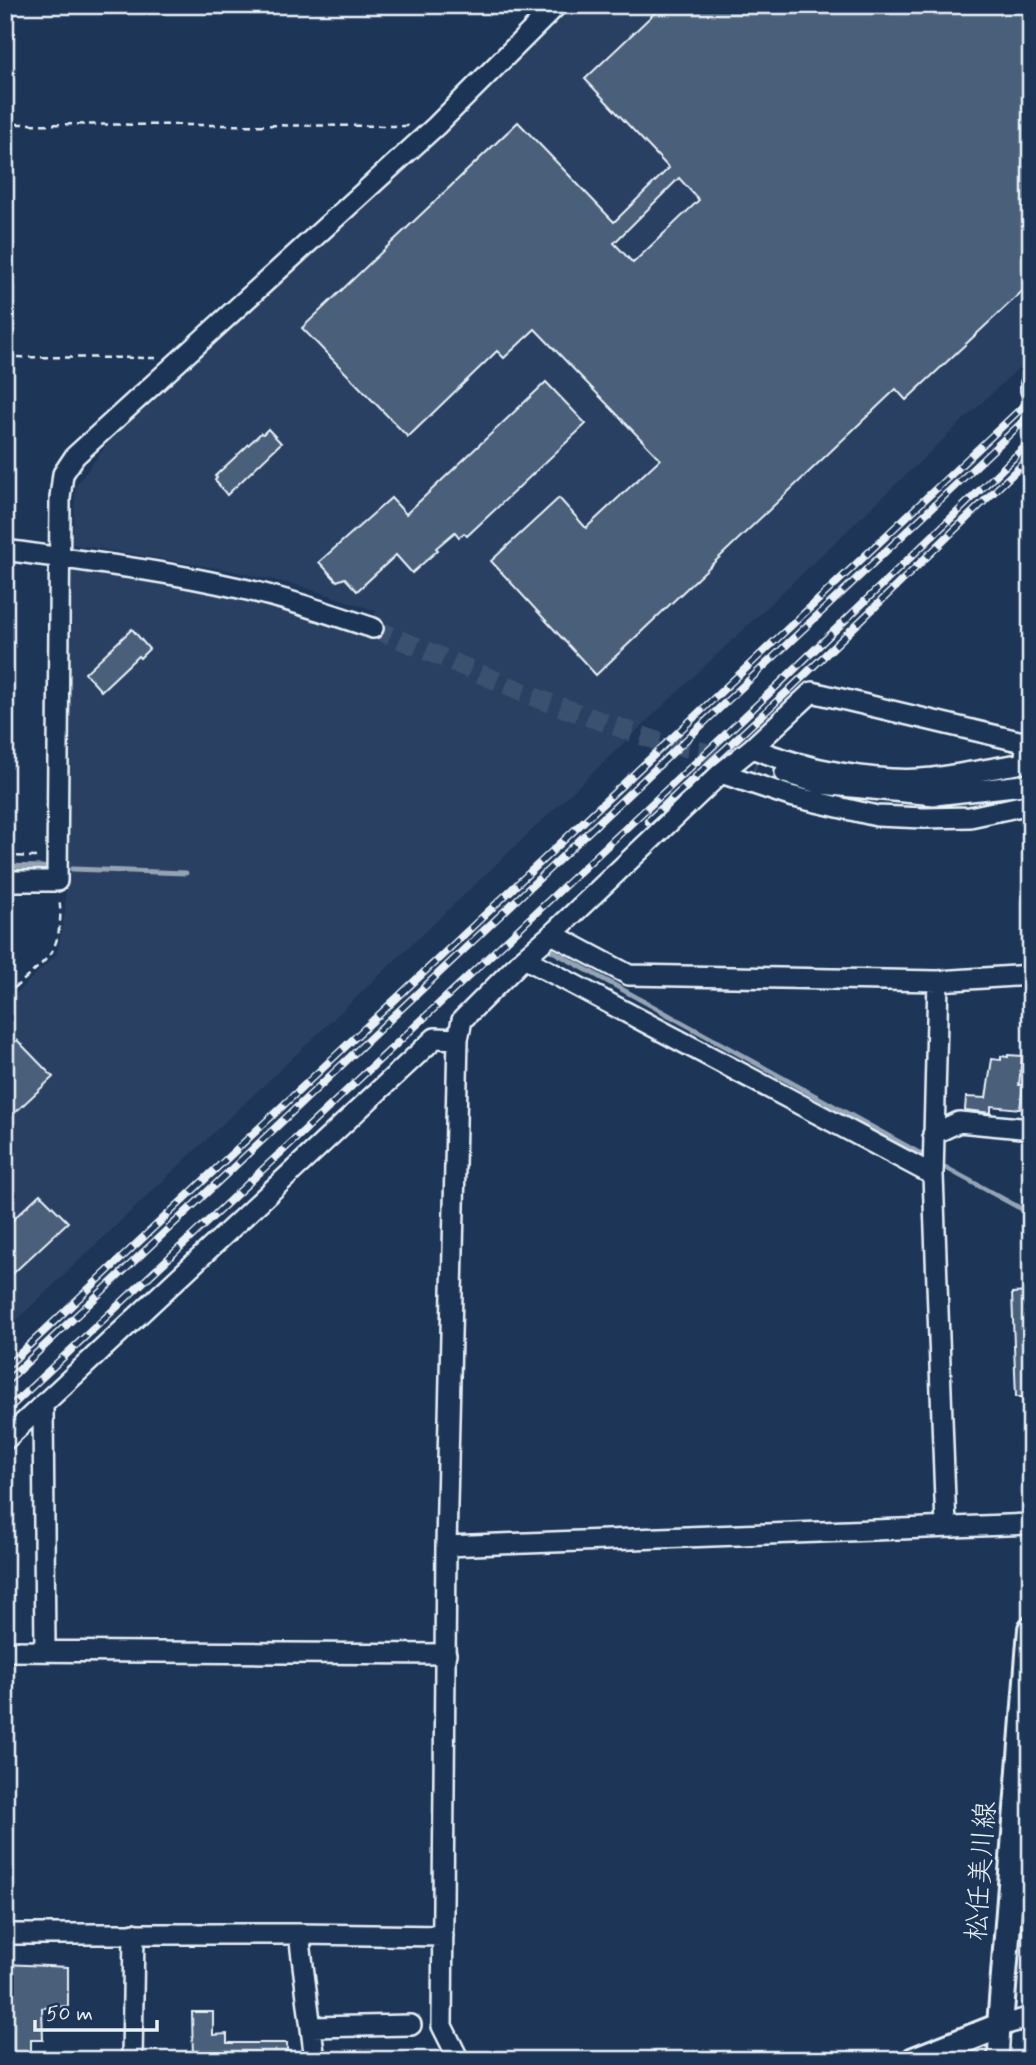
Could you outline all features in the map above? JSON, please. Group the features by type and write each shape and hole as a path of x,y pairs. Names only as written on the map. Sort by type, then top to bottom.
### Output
{"main road":[{"name":"松任美川線","path":"1000,2026 1031,1629"},
{"path":"914,2060 1000,2026"}],"street":[{"path":"5,881 57,881 63,474 75,456 436,126 557,5"},
{"path":"1031,384 1031,390"},
{"path":"5,550 238,587 293,601 373,628"},
{"path":"459,2060 442,2026 446,1546 458,1039 462,1020 721,772 754,756 812,692 1029,743 1024,763 930,778 880,779 754,756"},
{"path":"754,756 821,784 935,795 1031,784"},
{"path":"721,772 790,796 877,816 970,817 1031,804"},
{"path":"552,934 629,975 938,981 1031,975"},
{"path":"524,958 933,1175"},
{"path":"938,981 933,1175 946,1527"},
{"path":"5,1440 435,1038 458,1039"},
{"path":"933,1134 959,1122 1031,1129"},
{"path":"43,1405 45,1651"},
{"path":"446,1546 1031,1524"},
{"path":"5,1651 446,1654"},
{"path":"132,2060 134,1933"},
{"path":"5,1934 443,1936"},
{"path":"299,1934 315,2060"},
{"path":"998,2060 1000,2026 1031,2017"},
{"path":"311,2027 411,2025"}],"path":[{"path":"5,124 436,126"},
{"path":"5,357 183,358"},
{"path":"5,856 57,858"},
{"path":"5,996 50,953 59,928 61,912 57,881"}],"shaded area":[{"path":"571,5 1031,5 1031,356 5,1331 5,1004 57,954 65,913 67,567 250,596 368,633 376,611 301,586 223,569 72,544 76,485 109,442"}],"building":[{"path":"663,5 1021,5 1031,15 1031,283 906,400 896,389 596,675 491,561 559,498 586,528 660,459 535,329 504,358 497,351 408,437 302,328 518,122 614,222 669,168 585,79","holes":["679,178 699,200 633,263 614,243"]},
{"path":"546,382 586,424 467,536 464,533 459,537 455,532 412,573 396,555 357,591 345,578 337,581 319,562 391,498 406,514"},
{"path":"268,429 281,443 227,495 215,480 215,476"},
{"path":"132,629 149,649 101,691 85,673"},
{"path":"17,1040 53,1077 5,1122 5,1050"},
{"path":"1001,1056 1022,1056 1020,1109 991,1106 991,1113 965,1110 966,1097 986,1098 992,1059 1001,1060"},
{"path":"40,1194 68,1222 5,1281 5,1227"},
{"path":"1031,1292 1031,1397 1016,1397 1012,1293"},
{"path":"5,1964 68,1967 68,2006 42,2008 43,2040 31,2040 31,2060 5,2060"},
{"path":"192,2012 213,2012 213,2035 227,2034 227,2043 287,2043 287,2060 193,2060"}],"waterway":[{"path":"5,866 43,867"},
{"path":"72,869 186,873"},
{"path":"547,948 930,1159"},
{"path":"939,1164 1031,1214"}],"tunnel":[{"path":"373,628 542,700 657,741 757,764"}],"railway":[{"path":"5,1368 1031,399"},
{"path":"5,1383 1031,414"},
{"path":"5,1412 777,686 1031,441"},
{"path":"648,821 790,689 1031,456"}]}
